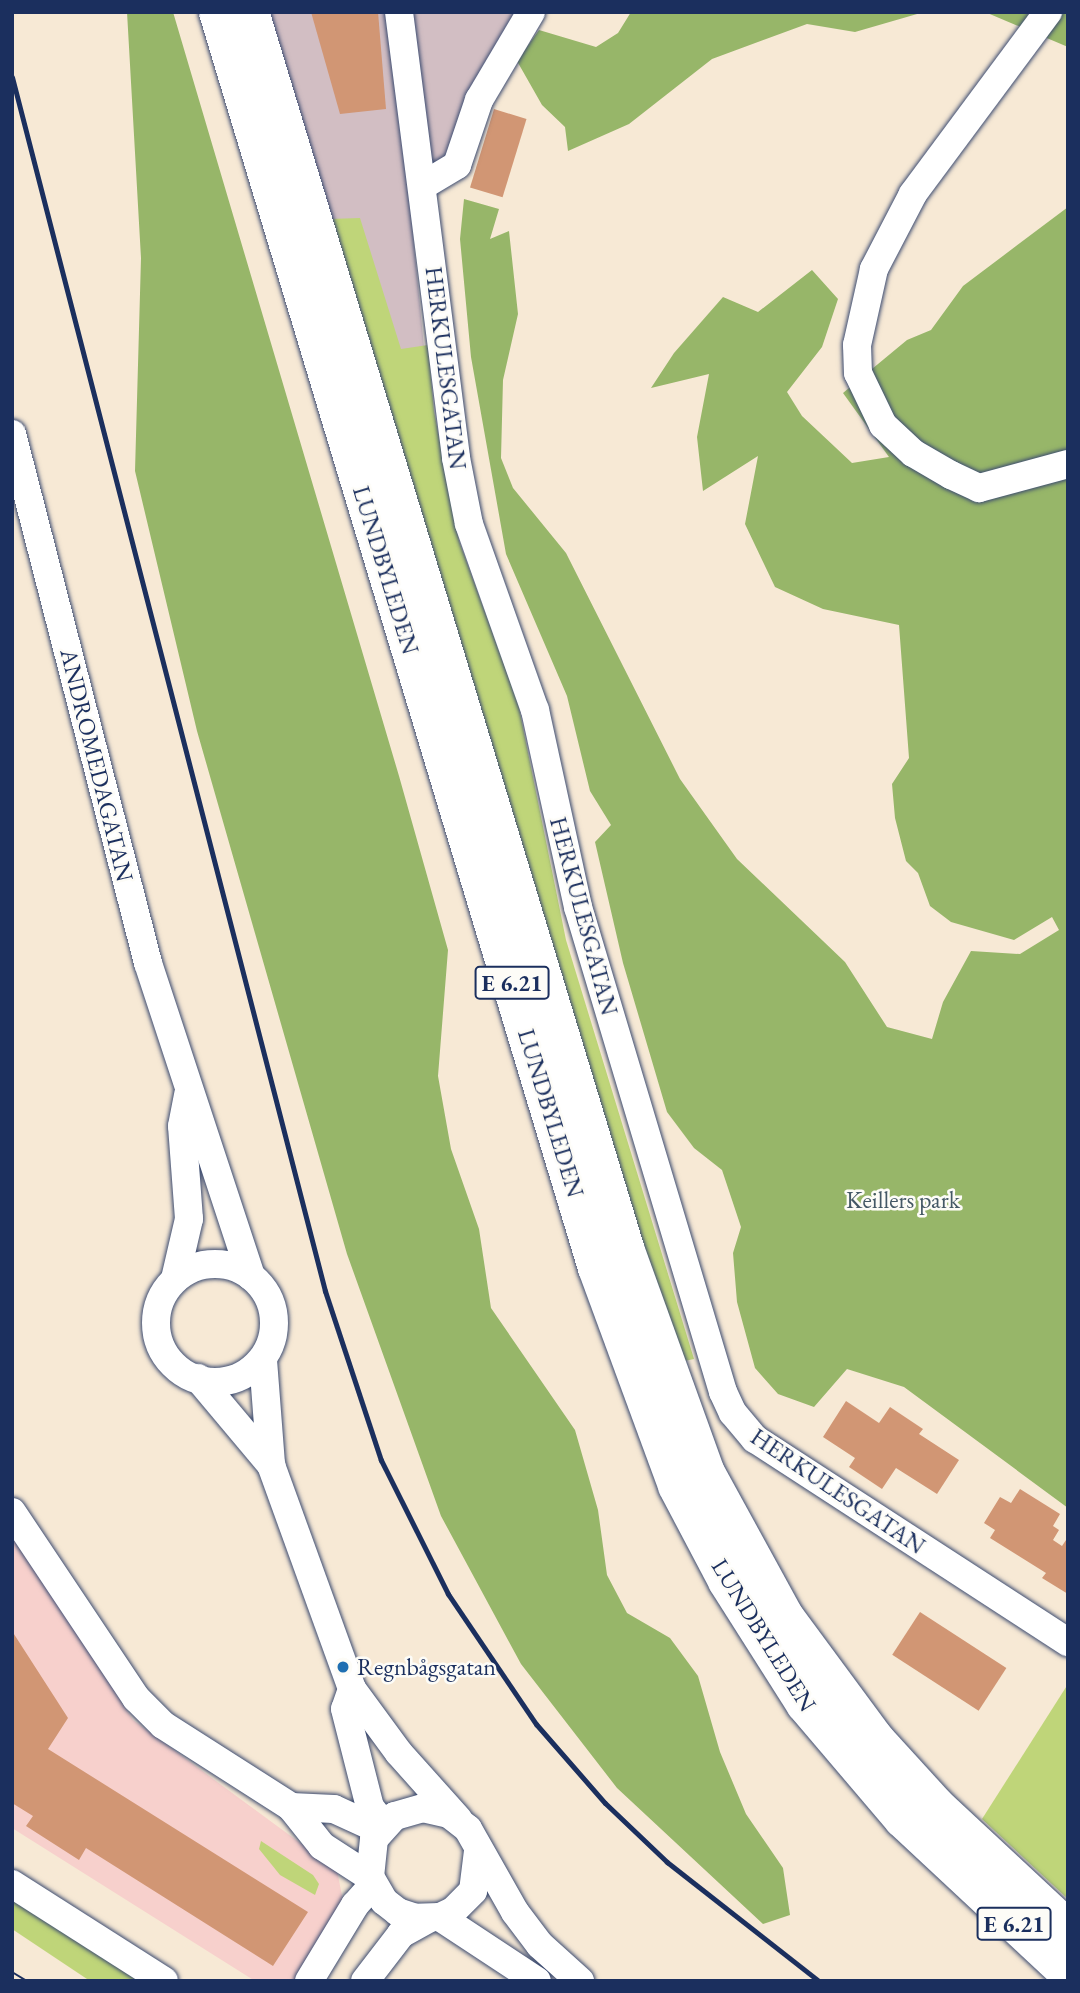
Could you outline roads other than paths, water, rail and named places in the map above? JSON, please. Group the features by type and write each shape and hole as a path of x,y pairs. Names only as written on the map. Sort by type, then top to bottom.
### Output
{"highway":[{"name":"LUNDBYLEDEN","path":"218,12 597,1268 677,1486 727,1581 805,1704 903,1819 1068,1929"},
{"name":"LUNDBYLEDEN","path":"250,12 622,1238 705,1471 772,1595 817,1662 971,1863 1068,1973"}],"street":[{"name":"HERKULESGATAN","path":"399,12 456,458 469,524 534,710 578,906 723,1392 733,1413 755,1438 1068,1642"},
{"path":"422,186 457,165 480,100 531,12"},
{"path":"1048,12 913,194 874,269 859,321 857,355 865,392 883,425 913,453 951,475 979,488 1068,464"},
{"name":"ANDROMEDAGATAN","path":"12,434 148,963 188,1094 204,1127 224,1203 251,1276 272,1309 273,1339 263,1360 271,1465 352,1689 399,1753 460,1820"},
{"name":"ANDROMEDAGATAN","path":"188,1094 182,1126 189,1219 175,1279 159,1305 158,1336 172,1363 198,1378 271,1465"},
{"path":"175,1279 202,1265 217,1264 251,1276"},
{"path":"198,1378 233,1379 263,1360"},
{"path":"12,1512 136,1698 163,1725 291,1807 322,1846 372,1881 398,1912 434,1918 533,1978"},
{"name":"ANDROMEDAGATAN","path":"352,1689 345,1709 370,1807 382,1828"},
{"path":"291,1807 334,1809 382,1828"},
{"path":"309,1981 372,1881 371,1848 382,1828 408,1810 423,1808 460,1820 540,1945 571,1973"},
{"path":"365,1981 401,1934 458,1906 473,1891 478,1851"},
{"path":"12,1884 164,1981"}],"tram line":[{"path":"12,1972 27,1981"}],"railway":[{"path":"12,77 325,1291 381,1460 448,1594 536,1724 605,1803 667,1862 819,1981"}],"place":[{"name":"Regnbågsgatan","path":"343,1667"}],"park label":[{"name":"Keillers park","path":"903,1200"}]}
